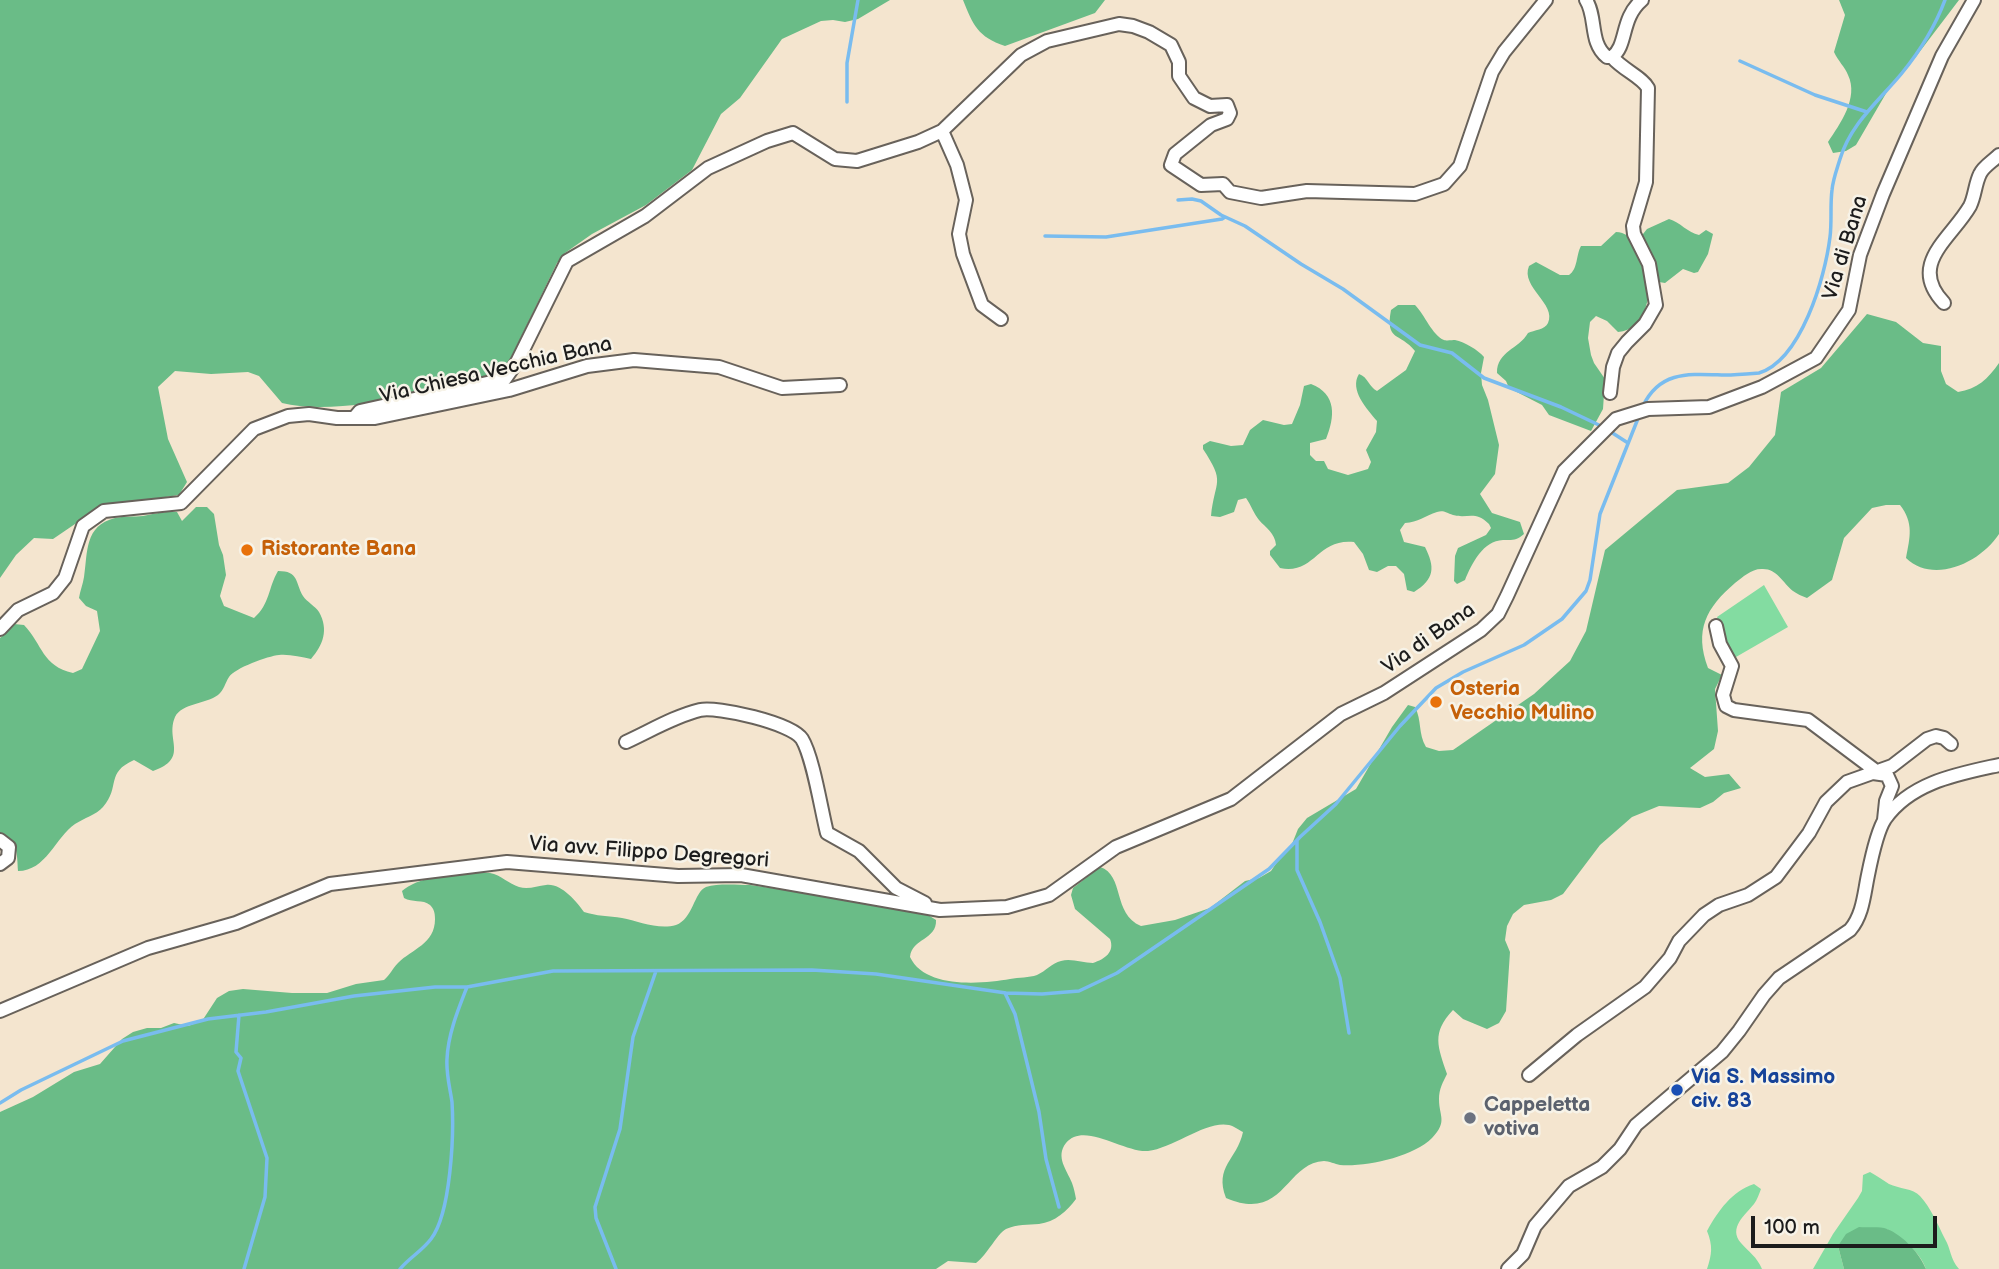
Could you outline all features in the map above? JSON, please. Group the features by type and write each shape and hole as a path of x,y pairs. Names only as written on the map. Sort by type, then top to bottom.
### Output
{"street":[{"path":"354,418 360,411 505,379 517,362 567,261 645,216 708,168 793,133 835,159 857,161 918,142 942,131 1032,47 1119,24 1149,32 1171,45 1179,62 1179,76 1195,98 1210,106 1227,105 1230,113 1227,119 1211,125 1175,154 1171,165 1201,185 1223,184 1230,192 1261,198 1307,191 1415,194 1444,184 1460,166 1492,72 1504,52 1546,0"},
{"path":"1586,0 1600,50 1607,57 1612,57 1625,71 1644,80 1648,88 1646,183 1633,226 1634,234 1649,264 1656,306 1645,324 1618,354 1610,393"},
{"path":"1612,57 1620,50 1630,14 1642,0"},
{"name":"Via di Bana","path":"1384,693 1481,630 1497,614 1564,471 1616,419 1648,409 1709,407 1762,387 1816,358 1849,310 1860,255 1882,194 1942,56 1974,0"},
{"path":"942,131 957,165 966,200 958,234 963,254 982,305 1000,319"},
{"path":"1944,303 1934,290 1929,265 1940,242 1972,203 1980,172 1999,155"},
{"name":"Via Chiesa Vecchia Bana","path":"0,629 18,610 53,593 65,579 83,526 104,511 181,503 254,429 288,416 309,414 375,418 509,390 587,366 634,360 719,367 782,388 840,385"},
{"path":"1508,1269 1523,1254 1535,1226 1569,1186 1602,1167 1620,1149 1636,1125 1722,1052 1779,978 1850,930 1858,920 1870,864 1884,821 1886,801 1892,786 1891,779 1874,772 1808,720 1734,710 1726,706 1723,695 1732,666 1720,644 1716,626"},
{"name":"Via avv. Filippo Degregori","path":"0,1011 148,948 236,923 330,884 507,862 678,876 741,875 940,910 1007,907 1049,895 1116,846 1231,799 1341,714 1384,693"},
{"path":"626,742 683,715 704,709 764,719 793,730 801,738 807,755 827,833 859,851 896,888 940,910"},
{"path":"1529,1074 1577,1035 1645,987 1670,958 1679,941 1704,915 1719,905 1748,895 1776,877 1809,833 1826,802 1847,782 1892,766 1927,739 1937,736 1951,744"},
{"path":"1884,821 1903,799 1933,782 1999,765"},
{"path":"0,840 9,847 8,858 0,864"}],"green space":[{"path":"0,0 890,0 858,19 845,22 821,21 782,39 740,98 721,114 692,170 646,205 592,234 565,253 557,263 504,372 393,400 333,407 282,403 259,376 248,372 211,374 175,371 158,387 168,439 187,482 179,495 100,507 53,539 34,538 16,555 0,578"},
{"path":"963,0 1105,0 1095,13 1005,46 982,34"},
{"path":"1839,0 1959,0 1888,90 1856,145 1846,151 1833,153 1828,142 1847,110 1851,93 1848,75 1834,52 1845,15"},
{"path":"1669,219 1695,234 1699,235 1706,230 1713,234 1708,254 1698,272 1683,269 1665,283 1653,281 1643,314 1635,326 1618,332 1607,321 1596,316 1590,322 1588,338 1591,355 1605,379 1603,409 1591,431 1549,415 1542,405 1509,388 1497,373 1504,355 1528,333 1548,323 1548,309 1529,281 1529,266 1536,262 1560,275 1569,275 1574,269 1581,246 1601,246 1616,232 1639,239 1647,229"},
{"path":"1398,305 1415,305 1440,337 1463,343 1484,357 1482,385 1499,445 1495,474 1480,494 1492,513 1520,522 1524,534 1516,539 1490,544 1475,560 1465,580 1457,584 1454,581 1458,548 1486,535 1491,528 1489,524 1480,517 1458,516 1441,511 1405,523 1400,530 1404,542 1425,547 1431,567 1426,582 1414,592 1407,590 1404,574 1396,566 1388,566 1377,572 1369,570 1363,554 1354,542 1332,545 1301,566 1292,569 1280,568 1270,555 1276,545 1274,537 1257,518 1246,498 1238,500 1234,512 1220,517 1211,516 1217,476 1203,445 1210,441 1231,446 1243,445 1250,430 1263,420 1292,424 1304,386 1311,384 1326,394 1332,407 1332,415 1326,439 1310,443 1310,455 1316,461 1324,461 1328,469 1348,475 1368,469 1371,462 1366,450 1376,432 1377,421 1360,399 1356,380 1359,374 1362,375 1377,391 1406,370 1415,351 1395,335 1390,327 1391,310"},
{"path":"1867,314 1896,322 1923,343 1941,346 1941,371 1946,384 1958,392 1982,382 1999,363 1999,534 1969,561 1943,570 1930,570 1917,566 1906,558 1910,537 1907,518 1900,505 1886,505 1872,508 1844,538 1832,580 1807,598 1793,591 1772,571 1763,569 1748,573 1725,592 1705,621 1702,642 1708,668 1722,675 1715,689 1718,731 1714,749 1690,768 1705,777 1729,774 1741,788 1724,793 1700,808 1659,806 1632,817 1600,845 1563,894 1551,900 1524,905 1513,914 1507,926 1505,940 1510,952 1506,1011 1499,1023 1487,1029 1463,1019 1453,1010 1446,1018 1438,1040 1447,1074 1439,1095 1442,1119 1432,1138 1413,1151 1363,1164 1340,1165 1324,1161 1311,1164 1272,1198 1260,1203 1245,1204 1226,1198 1223,1187 1225,1170 1243,1132 1231,1126 1220,1125 1200,1130 1148,1151 1128,1148 1094,1136 1074,1137 1066,1143 1062,1153 1076,1199 1065,1212 1045,1223 1018,1225 1006,1229 976,1263 948,1261 936,1269 0,1269 0,1112 33,1097 74,1072 100,1064 122,1039 133,1032 174,1023 188,1026 202,1021 217,998 229,991 243,989 327,993 356,984 384,980 398,963 422,945 431,934 435,919 430,905 404,898 402,891 432,877 480,872 494,874 522,888 552,885 568,894 584,912 662,926 682,922 702,890 716,885 750,885 876,903 925,913 936,920 933,932 915,946 910,957 917,967 928,975 970,983 1031,977 1061,961 1093,963 1105,957 1111,948 1110,939 1075,909 1071,895 1073,888 1100,867 1108,871 1113,878 1126,913 1141,926 1175,920 1210,908 1245,881 1259,878 1271,871 1283,853 1290,849 1298,829 1307,818 1356,789 1408,705 1415,707 1426,747 1439,751 1453,750 1534,694 1570,661 1586,631 1605,550 1677,490 1728,483 1749,467 1775,435 1781,392 1821,368"},
{"path":"196,507 207,507 214,514 226,575 220,596 224,606 254,618 263,607 278,571 290,573 303,596 322,619 324,631 319,648 311,659 279,655 245,666 229,677 218,695 178,712 173,725 174,754 171,760 153,771 134,760 125,765 116,775 111,793 103,807 68,830 36,866 18,871 17,853 13,844 0,834 0,638 14,624 24,625 55,665 73,673 82,669 100,631 97,611 86,606 79,598 87,549 93,534 105,522 118,517 177,512 182,521"},
{"path":"1764,585 1788,627 1736,657 1728,656 1717,617"},
{"path":"1870,1172 1889,1184 1914,1191 1920,1196 1934,1217 1959,1269 1926,1269 1915,1251 1887,1229 1838,1246 1844,1269 1813,1269 1862,1191 1863,1175"},
{"path":"1754,1184 1761,1189 1755,1202 1739,1222 1736,1232 1741,1243 1762,1269 1707,1269 1711,1250 1707,1231 1726,1203 1739,1191"},
{"path":"1859,1227 1881,1228 1893,1232 1920,1257 1926,1269 1844,1269 1838,1246 1846,1234"}],"waterway":[{"path":"847,102 847,63 858,0"},
{"path":"1643,406 1650,394 1667,380 1700,374 1759,373 1774,365 1787,352 1799,335 1823,274 1830,237 1833,186 1845,146 1858,123 1915,56 1932,29 1945,0"},
{"path":"1740,61 1815,95 1867,112"},
{"path":"1178,200 1201,201 1221,215 1245,226 1343,289 1420,345 1452,353 1484,378 1561,407 1601,426"},
{"path":"1045,236 1106,237 1225,217"},
{"path":"0,1103 21,1090 123,1041 208,1019 266,1012 354,996 435,987 467,987 553,971 812,970 876,974 1006,993 1079,991 1117,973 1269,869 1336,804 1400,726 1436,688 1463,672 1524,645 1562,619 1586,591 1600,514 1639,416"},
{"path":"1611,432 1628,443"},
{"path":"1297,841 1297,870 1320,922 1340,978 1349,1033"},
{"path":"616,1269 596,1218 595,1207 620,1129 633,1037 656,971"},
{"path":"400,1269 431,1239 443,1211 450,1173 452,1133 452,1102 447,1070 449,1040 467,987"},
{"path":"1005,993 1015,1014 1059,1207"},
{"path":"239,1015 236,1052 241,1058 238,1071 267,1158 265,1197 244,1269"}],"place":[{"name":"Ristorante Bana","path":"247,550"},
{"name":"Osteria Vecchio Mulino","path":"1436,702"},
{"name":"Via S. Massimo civ. 83","path":"1677,1090"},
{"name":"Cappeletta votiva","path":"1470,1118"}]}
